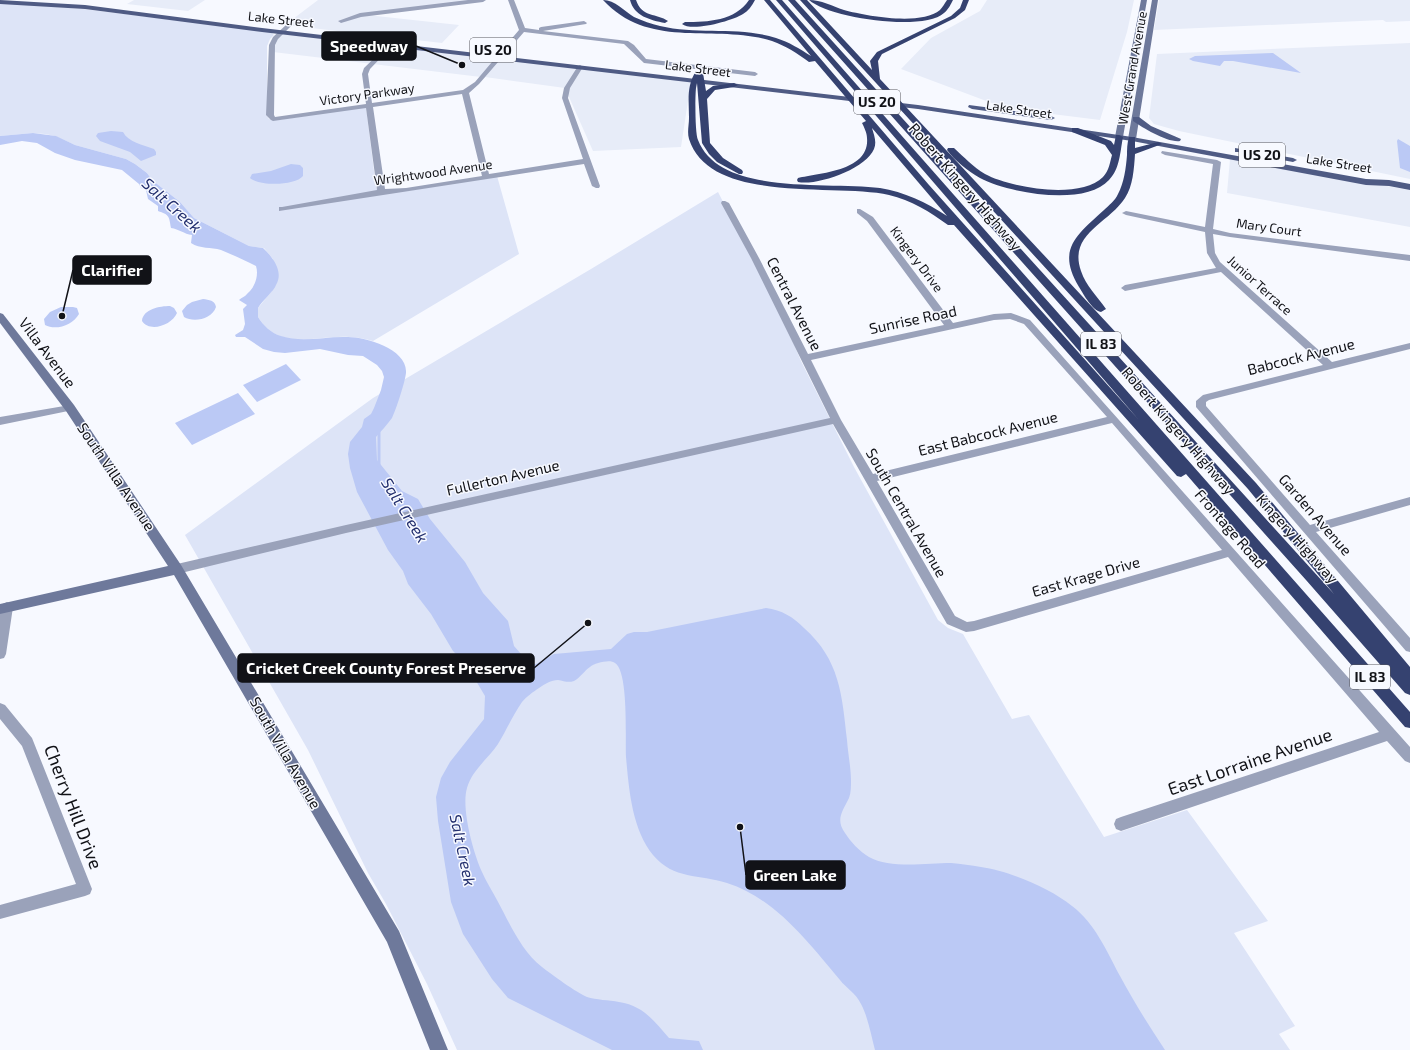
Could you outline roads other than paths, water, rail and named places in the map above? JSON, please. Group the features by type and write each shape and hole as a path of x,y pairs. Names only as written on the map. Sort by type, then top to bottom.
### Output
{"highway":[{"path":"606,0 636,20 655,27 674,30 759,36 785,43 804,53 835,78"},
{"path":"633,0 636,8 640,12 651,18 670,22"},
{"path":"679,23 700,24 727,19 746,9 752,0"},
{"path":"768,0 835,78 856,106 1051,329 1331,633"},
{"name":"Robert Kingery Highway","path":"778,0 1410,722"},
{"name":"Kingery Highway","path":"791,0 1305,570 1410,689"},
{"path":"803,0 1252,486 1410,677"},
{"path":"812,0 830,8 860,16 899,20 921,19 936,14 945,9 950,0"},
{"path":"877,80 874,61 879,53 953,17 963,9 966,0"},
{"path":"698,78 703,99 706,143 709,149 722,162 740,173 764,178 790,180 818,178 835,174 856,165 867,155 871,146 872,135 856,106"},
{"path":"698,78 692,91 693,140 699,151 717,170 737,178 769,185 878,190 901,195 918,202 933,210 951,223 1051,329"},
{"path":"703,99 713,88 734,85"},
{"path":"909,114 975,170 988,178 1042,192 1072,192 1093,188 1105,180 1113,169 1119,133"},
{"name":"US 20","path":"1075,130 1108,143 1115,153"},
{"path":"1133,135 1125,190 1116,204 1084,234 1076,245 1073,257 1076,271 1085,290 1142,355 1175,402"},
{"path":"1131,153 1141,148 1158,144"}],"main road":[{"path":"28,0 108,4"},
{"path":"67,0 180,12 168,18"},
{"name":"West Grand Avenue","path":"1119,133 1144,0"},
{"name":"West Grand Avenue","path":"1133,135 1156,0"},
{"name":"Lake Street","path":"0,2 85,7 168,18 280,28 390,45 498,58 908,99 992,110 1119,133 1177,139 1370,174 1389,183"},
{"name":"Lake Street","path":"288,26 610,63"},
{"name":"Lake Street","path":"639,66 734,85 918,107 1075,130 1119,133"},
{"path":"1136,119 1148,128 1177,139"},
{"name":"Lake Street","path":"1133,135 1158,144 1366,182 1389,183 1410,187"},
{"name":"Villa Avenue","path":"0,316 70,408"},
{"name":"South Villa Avenue","path":"70,408 177,569 393,938 439,1050"},
{"path":"4,608 177,569"}],"street":[{"path":"341,21 360,15 484,0"},
{"path":"511,0 524,30"},
{"path":"486,176 465,92 477,83 524,30 584,23"},
{"path":"280,28 288,26"},
{"name":"Victory Parkway","path":"280,28 272,46 270,116 273,118 465,92"},
{"path":"524,30 626,42 632,46 644,61 755,74"},
{"path":"380,192 365,74 367,68 390,45"},
{"path":"580,67 567,88 565,98 596,186"},
{"name":"Junior Terrace","path":"1165,153 1217,162 1210,230 1210,251 1212,258 1222,269 1330,366"},
{"name":"Wrightwood Avenue","path":"282,208 587,161"},
{"name":"Central Avenue","path":"725,203 755,258 836,420"},
{"name":"Kingery Drive","path":"860,211 870,219 950,326"},
{"name":"Mary Court","path":"1126,213 1230,235 1410,258"},
{"path":"1125,288 1222,269"},
{"name":"Sunrise Road","path":"806,358 994,316 1011,316 1027,322"},
{"name":"Frontage Road","path":"1027,322 1410,757"},
{"name":"Babcock Avenue","path":"1201,401 1206,397 1410,346"},
{"name":"Garden Avenue","path":"1201,401 1201,407 1410,647"},
{"path":"0,421 70,408"},
{"name":"East Babcock Avenue","path":"870,479 1114,419"},
{"name":"South Central Avenue","path":"836,420 951,620"},
{"name":"Fullerton Avenue","path":"177,569 346,529 836,420"},
{"path":"1308,530 1410,501"},
{"name":"East Krage Drive","path":"951,620 966,627 974,626 1231,552"},
{"path":"0,654 4,608"},
{"name":"Cherry Hill Drive","path":"0,709 27,742 85,889 0,912"},
{"name":"East Lorraine Avenue","path":"1121,824 1390,734"}],"water":[{"path":"1273,53 1301,73 1233,61 1224,61 1220,66 1189,59 1195,56"},
{"path":"111,131 123,132 132,141 154,149 156,155 141,161 130,152 100,141 96,136 98,133"},
{"path":"33,133 56,136 75,145 126,159 147,173 152,180 180,202 194,218 249,246 263,248 274,260 279,275 275,287 258,308 258,317 265,326 274,333 289,338 298,339 339,337 365,339 384,346 399,356 404,363 406,371 405,380 392,418 376,437 377,460 402,491 418,499 430,519 465,562 483,593 508,621 514,646 522,655 520,659 523,663 536,664 554,654 611,649 627,634 634,632 647,632 766,608 777,610 791,617 816,640 825,653 832,666 841,693 850,766 851,790 840,819 842,828 852,843 869,857 887,863 951,863 977,866 1004,872 1029,881 1063,899 1080,913 1094,929 1136,1005 1165,1050 875,1050 867,1020 859,1000 842,983 816,951 790,923 761,899 744,890 717,880 687,875 669,869 653,855 646,845 636,821 630,796 626,757 625,707 622,679 619,669 615,663 610,661 592,666 574,681 568,682 558,680 548,682 522,702 498,744 476,770 469,782 467,788 466,807 469,830 482,872 487,882 516,936 528,953 542,967 571,988 587,997 619,1002 635,1007 648,1015 669,1038 699,1041 703,1050 612,1050 508,998 492,979 463,934 451,902 438,821 436,797 441,778 450,762 484,719 485,696 466,664 453,651 431,614 408,584 403,571 388,550 357,492 350,468 348,454 350,442 362,427 364,419 371,414 374,408 384,377 382,371 377,365 363,356 348,355 320,349 285,353 274,352 263,349 245,337 236,337 235,335 243,330 245,324 243,309 247,305 239,300 250,291 254,285 257,277 256,266 221,250 198,246 191,243 192,235 171,228 168,216 158,211 158,206 148,199 146,190 141,188 139,184 122,170 75,160 55,153 37,143 22,141 0,145 0,136"},
{"path":"1398,139 1410,146 1410,172 1400,168"},
{"path":"291,164 300,165 303,168 303,176 293,182 269,184 255,181 250,178 252,174 271,171"},
{"path":"203,299 214,303 216,307 211,314 197,320 184,317 182,311 187,305"},
{"path":"170,306 174,308 177,313 171,321 166,324 155,327 146,325 142,321 145,314 149,311"},
{"path":"61,307 77,308 79,314 73,321 64,326 49,327 45,325 44,319 50,312"},
{"path":"286,364 301,380 257,402 243,385"},
{"path":"238,393 255,414 192,445 175,423"}],"waterway":[{"name":"Salt Creek","path":"379,431 379,466"}],"place":[{"name":"Speedway","path":"462,65"},
{"name":"Clarifier","path":"62,316"},
{"name":"Cricket Creek County Forest Preserve","path":"588,623"},
{"name":"Green Lake","path":"740,827"}]}
